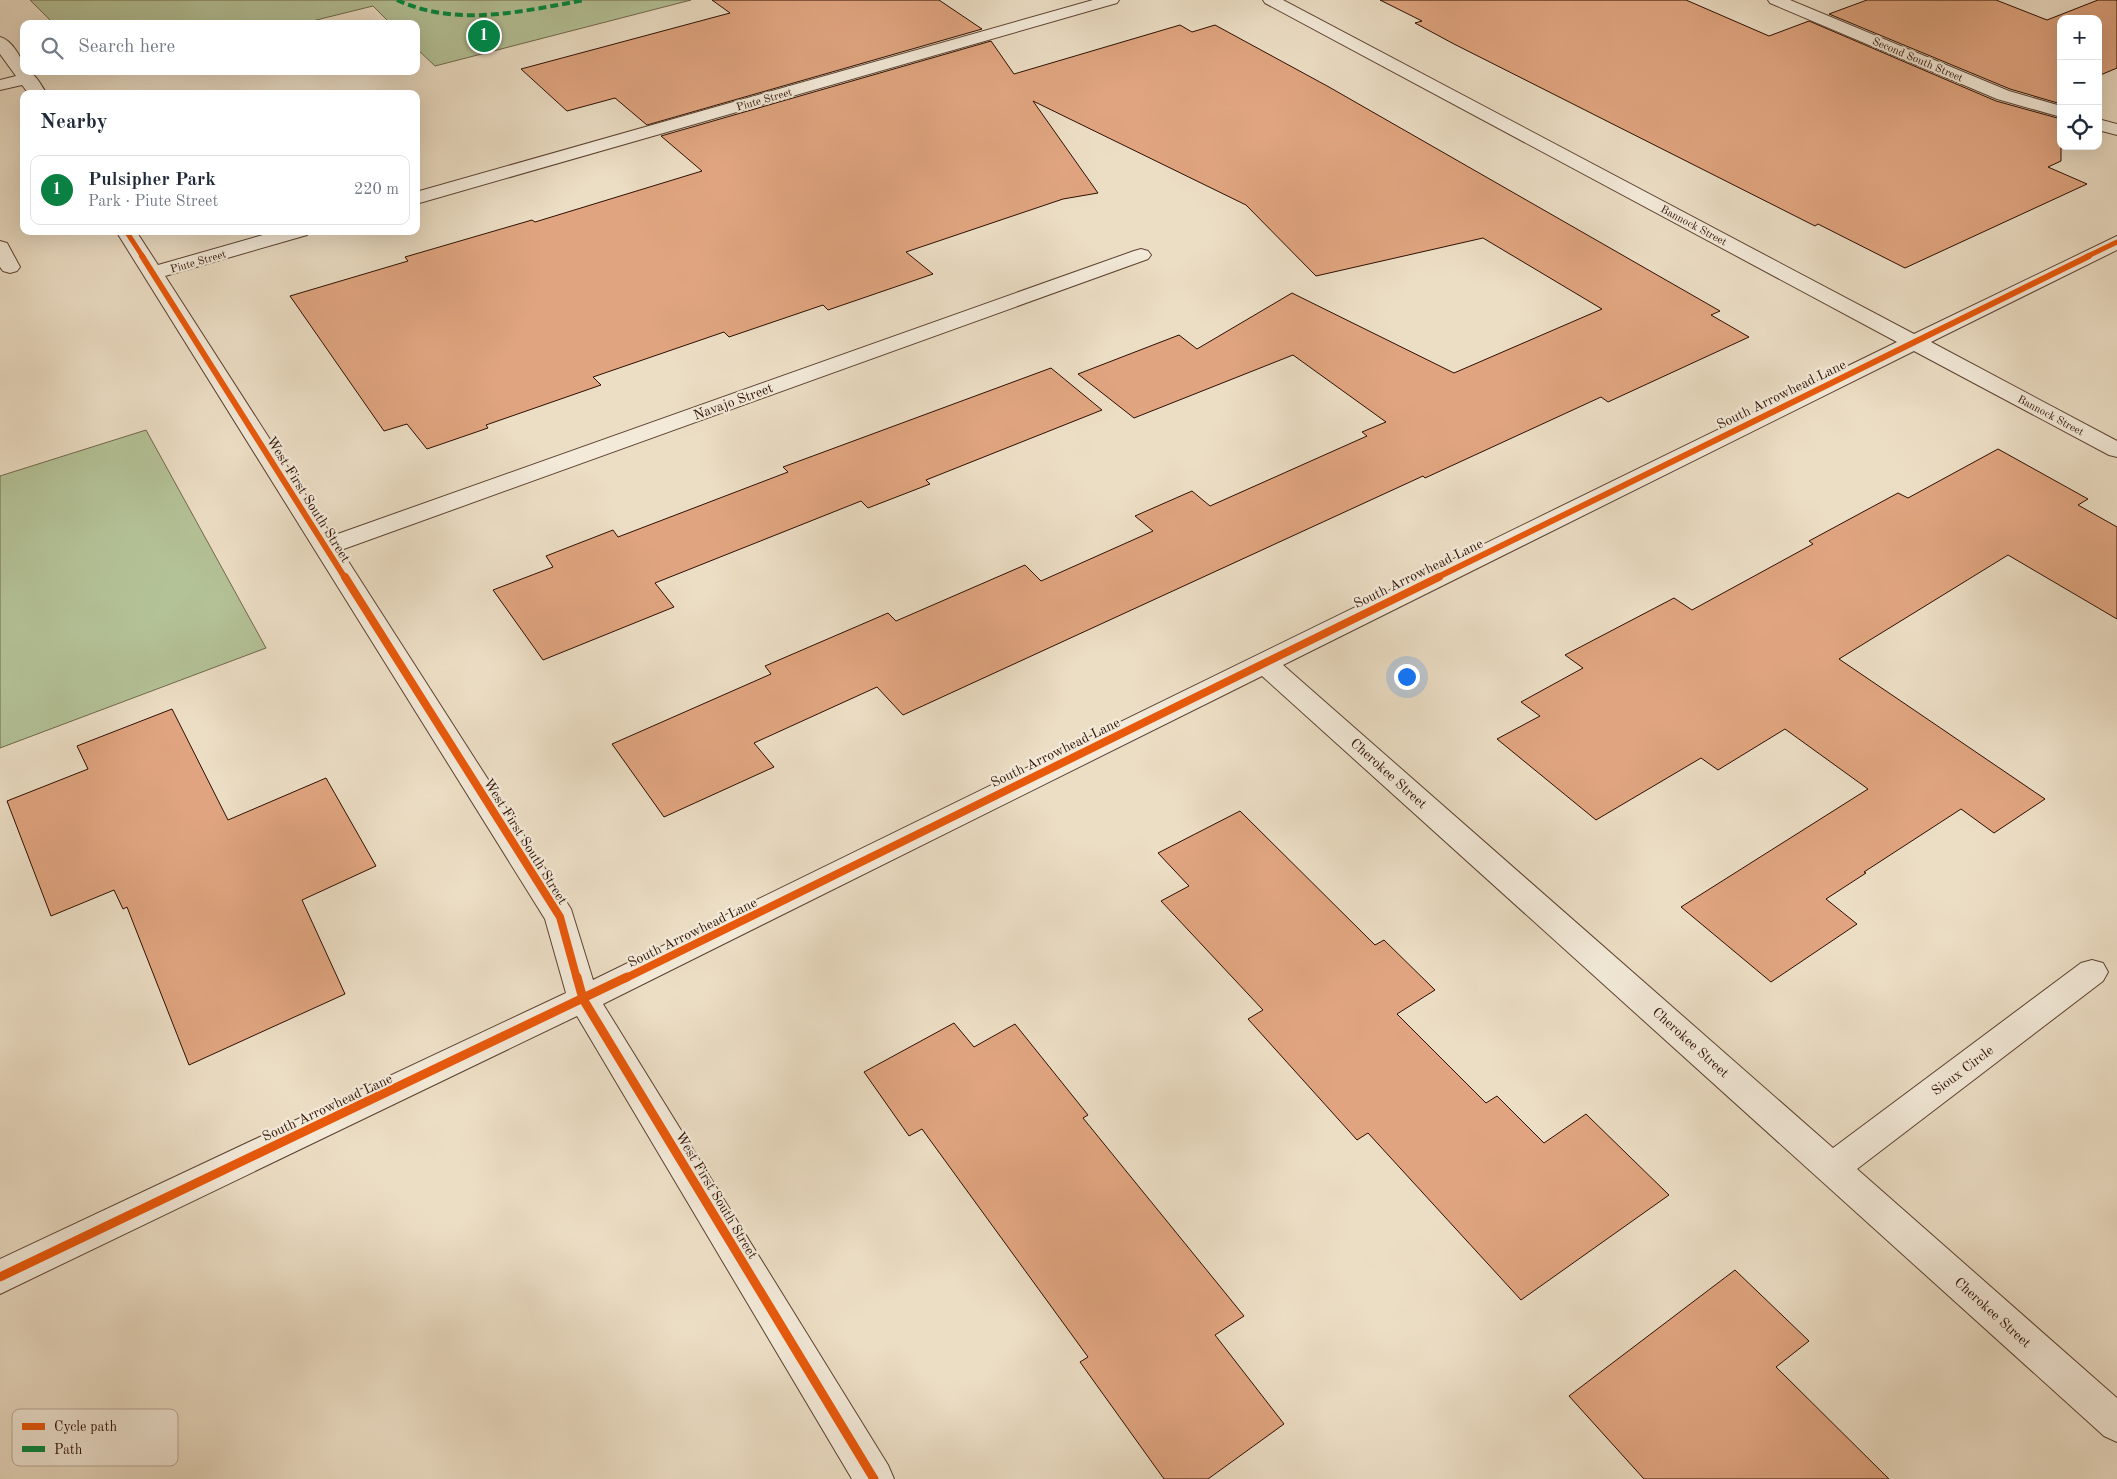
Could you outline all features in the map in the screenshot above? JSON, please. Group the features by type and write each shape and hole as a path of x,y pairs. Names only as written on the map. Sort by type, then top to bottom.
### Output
{"street":[{"name":"Piute Street","path":"420,197 1111,0"},
{"name":"Bannock Street","path":"1270,0 2117,450"},
{"name":"Second South Street","path":"1776,0 2003,95 2057,111"},
{"path":"0,42 20,68"},
{"path":"26,75 36,90"},
{"path":"0,84 28,78"},
{"path":"2102,125 2117,130"},
{"name":"West First South Street","path":"128,235 560,918 583,999 874,1479"},
{"name":"Piute Street","path":"152,274 286,235"},
{"name":"South Arrowhead Lane","path":"0,1277 583,999 2117,242"},
{"path":"0,247 10,267"},
{"name":"Navajo Street","path":"325,548 1141,256"},
{"name":"Cherokee Street","path":"1264,663 2117,1423"},
{"name":"Sioux Circle","path":"1832,1168 2092,972"}],"green space":[{"path":"30,0 691,0 435,66 420,52 420,20 387,20 373,6 316,20 50,20"},
{"path":"146,430 266,648 0,748 0,476"}],"building":[{"path":"712,0 939,0 982,29 647,125 615,98 567,111 521,69 730,13"},
{"path":"1380,0 1686,0 1769,36 1809,21 1996,101 2057,118 2057,150 2061,150 2061,161 2048,167 2087,184 1905,268 1818,224 1815,226 1415,23 1422,21"},
{"path":"1867,0 1996,0 2047,20 2057,16 2057,103 2010,89 1829,14"},
{"path":"2098,0 2117,0 2117,68 2102,74 2102,15 2060,15"},
{"path":"1180,25 1192,32 1215,25 1329,87 1720,311 1711,315 1749,337 1608,402 1601,397 1425,478 1423,476 903,715 877,687 754,743 774,767 664,817 612,744 771,674 765,666 888,613 896,621 1025,565 1041,581 1153,531 1135,516 1192,491 1210,506 1367,436 1362,432 1386,422 1293,355 1134,418 1078,374 1179,335 1197,349 1292,293 1454,373 1602,309 1483,238 1316,276 1246,205 1033,101 1098,193 1063,199 906,252 933,274 828,310 823,305 729,337 724,332 593,377 601,385 486,425 488,428 427,449 407,424 384,431 290,296 408,261 405,257 532,220 535,222 702,171 661,136 991,41 1014,74"},
{"path":"1051,368 1102,410 926,480 930,484 868,508 861,501 655,583 674,607 543,660 493,590 553,567 546,556 613,530 618,537 788,472 783,467"},
{"path":"1998,449 2088,499 2078,505 2117,527 2117,619 2008,555 1839,659 2045,799 1994,833 1961,809 1864,872 1866,873 1826,899 1857,924 1771,982 1681,907 1868,789 1785,729 1718,770 1701,758 1596,820 1497,739 1540,716 1521,702 1583,668 1565,655 1674,598 1692,610 1813,544 1809,541 1898,493 1908,498"},
{"path":"172,709 228,820 326,778 376,866 302,900 345,994 189,1065 127,907 123,909 114,890 51,916 7,801 88,769 77,746"},
{"path":"1240,811 1375,945 1384,940 1435,990 1397,1014 1486,1103 1497,1096 1544,1143 1586,1114 1669,1195 1521,1300 1368,1133 1357,1140 1248,1019 1263,1010 1161,901 1189,886 1158,853"},
{"path":"954,1023 974,1047 1015,1024 1088,1115 1083,1118 1244,1316 1215,1335 1284,1424 1208,1479 1164,1479 1080,1362 1088,1357 922,1129 909,1136 864,1072"},
{"path":"1735,1270 1809,1341 1776,1367 1889,1479 1644,1479 1569,1396"}],"marked path":[{"path":"397,0 417,10 440,15 464,16 514,12 585,0"}],"cycle path":[{"path":"129,235 560,917 583,999 874,1479"},
{"path":"0,1277 583,999 2117,242"}],"place":[{"name":"Pulsipher Park","path":"484,36"}]}
